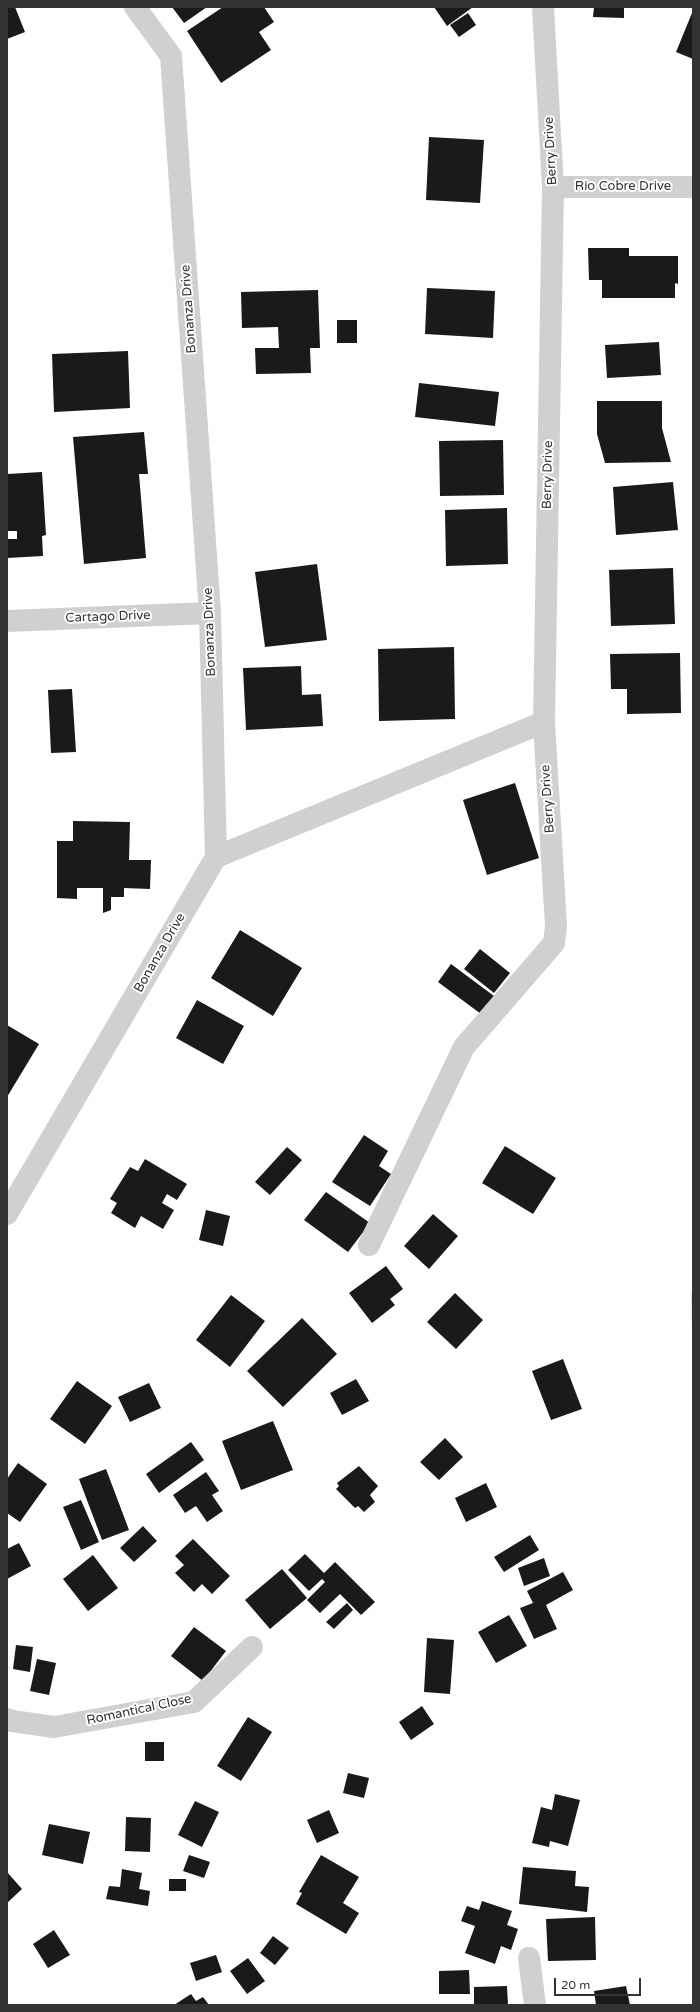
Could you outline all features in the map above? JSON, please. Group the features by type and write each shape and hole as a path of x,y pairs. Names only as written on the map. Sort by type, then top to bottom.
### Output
{"street":[{"name":"Bonanza Drive","path":"7,1214 216,857 210,613 171,56 135,7"},
{"name":"Berry Drive","path":"369,1245 464,1047 554,943 556,926 544,722 553,187 543,7"},
{"name":"Rio Cobre Drive","path":"553,187 693,187"},
{"name":"Cartago Drive","path":"7,621 210,613"},
{"path":"216,857 544,722"},
{"name":"Romantical Close","path":"7,1719 54,1727 194,1702 252,1647"},
{"path":"529,1958 536,2005"}],"water":[{"path":"693,1277 693,1368 691,1298"}],"building":[{"path":"7,7 15,7 25,32 7,39"},
{"path":"172,7 207,7 184,23"},
{"path":"223,7 264,7 274,22 259,32 271,50 221,83 187,31"},
{"path":"434,7 473,7 447,26"},
{"path":"594,7 624,7 624,18 593,17"},
{"path":"468,13 476,25 459,37 450,25"},
{"path":"692,13 693,14 693,59 676,52"},
{"path":"429,137 484,140 480,203 426,200"},
{"path":"588,248 629,248 629,256 678,256 678,284 675,283 675,298 602,298 602,280 589,280"},
{"path":"427,288 495,291 493,338 425,334"},
{"path":"318,290 320,348 310,348 311,373 256,374 255,348 279,348 278,327 242,328 241,292"},
{"path":"337,320 357,320 357,343 337,343"},
{"path":"659,342 661,375 607,378 605,345"},
{"path":"128,351 130,408 54,412 52,354"},
{"path":"419,383 499,392 495,426 415,417"},
{"path":"597,401 662,401 662,428 671,462 605,463 597,434"},
{"path":"144,432 148,474 139,474 146,558 84,564 73,437"},
{"path":"503,440 504,495 440,496 439,441"},
{"path":"42,472 46,535 42,536 43,556 7,558 7,539 17,539 17,531 7,531 7,474"},
{"path":"673,482 678,530 616,535 613,487"},
{"path":"507,508 508,564 446,566 445,510"},
{"path":"317,564 327,640 265,647 255,572"},
{"path":"673,568 675,624 611,626 609,570"},
{"path":"454,647 455,719 379,721 378,649"},
{"path":"680,653 681,713 627,714 627,689 611,689 610,654"},
{"path":"301,666 302,695 321,694 323,726 246,730 243,668"},
{"path":"72,689 76,752 51,753 48,690"},
{"path":"515,783 539,858 487,875 463,800"},
{"path":"73,821 130,822 129,860 151,860 150,889 124,888 124,897 111,897 111,910 103,913 103,888 77,888 77,899 57,898 57,841 73,841"},
{"path":"240,930 302,968 273,1016 211,978"},
{"path":"480,949 510,973 494,993 464,969"},
{"path":"451,964 494,996 481,1014 438,982"},
{"path":"197,1000 244,1026 223,1064 176,1038"},
{"path":"7,1025 39,1044 7,1097"},
{"path":"364,1135 388,1151 379,1166 391,1174 370,1206 332,1182"},
{"path":"505,1146 556,1178 533,1214 482,1183"},
{"path":"287,1147 302,1160 270,1195 255,1182"},
{"path":"145,1159 187,1184 177,1200 167,1194 162,1203 174,1210 163,1229 141,1216 135,1228 111,1213 117,1203 110,1199 130,1167 138,1171"},
{"path":"326,1192 370,1223 348,1252 304,1220"},
{"path":"206,1210 230,1216 223,1246 199,1240"},
{"path":"433,1214 458,1236 429,1269 404,1246"},
{"path":"386,1266 403,1289 390,1299 395,1305 372,1323 349,1293"},
{"path":"455,1293 483,1320 456,1349 427,1322"},
{"path":"231,1295 265,1321 230,1367 196,1340"},
{"path":"302,1318 337,1354 283,1407 247,1371"},
{"path":"563,1359 582,1409 551,1420 532,1371"},
{"path":"356,1379 369,1401 342,1415 330,1393"},
{"path":"77,1381 112,1406 85,1444 50,1419"},
{"path":"149,1383 161,1408 130,1422 118,1397"},
{"path":"273,1421 293,1470 241,1490 222,1441"},
{"path":"445,1438 463,1457 439,1480 420,1462"},
{"path":"191,1442 204,1460 159,1493 146,1474"},
{"path":"18,1463 47,1484 20,1522 7,1513 7,1479"},
{"path":"359,1466 378,1486 370,1495 375,1502 364,1512 358,1506 355,1508 336,1489 339,1486 337,1483"},
{"path":"106,1469 129,1530 102,1540 79,1479"},
{"path":"206,1472 219,1491 212,1495 223,1511 207,1522 196,1506 185,1513 173,1495"},
{"path":"486,1483 497,1507 466,1522 455,1498"},
{"path":"81,1500 99,1542 81,1550 63,1507"},
{"path":"143,1526 157,1541 134,1562 120,1548"},
{"path":"530,1535 539,1550 504,1572 494,1557"},
{"path":"193,1539 230,1576 212,1594 202,1584 194,1592 175,1573 184,1565 175,1556"},
{"path":"19,1543 31,1566 7,1579 7,1549"},
{"path":"305,1554 324,1573 335,1562 375,1602 361,1615 340,1594 320,1613 307,1600 325,1582 322,1579 309,1591 288,1570"},
{"path":"93,1555 118,1588 88,1611 63,1579"},
{"path":"544,1558 550,1576 524,1586 518,1568"},
{"path":"282,1569 307,1598 270,1629 245,1600"},
{"path":"563,1572 573,1590 546,1605 557,1629 534,1639 520,1608 533,1603 527,1591"},
{"path":"347,1603 353,1610 334,1629 326,1622"},
{"path":"509,1615 527,1646 496,1663 478,1632"},
{"path":"194,1627 226,1651 203,1681 171,1656"},
{"path":"427,1638 454,1640 450,1694 424,1692"},
{"path":"16,1645 33,1647 30,1672 13,1669"},
{"path":"37,1659 56,1663 49,1695 30,1691"},
{"path":"422,1706 434,1724 411,1740 399,1722"},
{"path":"248,1717 272,1732 241,1781 217,1766"},
{"path":"145,1742 164,1742 164,1761 145,1761"},
{"path":"348,1773 369,1778 364,1798 343,1793"},
{"path":"555,1794 580,1800 568,1846 550,1841 549,1847 532,1843 541,1807 552,1810"},
{"path":"195,1801 219,1812 202,1847 178,1835"},
{"path":"329,1810 339,1833 317,1843 307,1820"},
{"path":"126,1817 151,1818 150,1852 125,1851"},
{"path":"49,1824 90,1832 83,1864 42,1855"},
{"path":"189,1855 210,1862 204,1878 183,1871"},
{"path":"321,1855 359,1877 343,1903 359,1913 346,1934 296,1904 302,1893 299,1892"},
{"path":"523,1867 576,1871 575,1886 589,1887 587,1912 519,1904"},
{"path":"122,1869 142,1873 139,1889 150,1891 148,1906 106,1899 109,1886 120,1887"},
{"path":"7,1872 22,1889 7,1903"},
{"path":"169,1879 186,1879 186,1891 169,1891"},
{"path":"482,1901 512,1911 507,1925 518,1929 511,1950 501,1946 495,1964 465,1953 475,1926 461,1921 467,1906 479,1910"},
{"path":"595,1917 596,1960 548,1961 546,1919"},
{"path":"54,1930 70,1955 48,1968 33,1944"},
{"path":"273,1936 289,1948 275,1965 260,1953"},
{"path":"216,1955 222,1972 196,1981 190,1963"},
{"path":"248,1958 265,1981 247,1994 230,1971"},
{"path":"469,1970 470,1994 439,1994 439,1971"},
{"path":"507,1986 508,2005 474,2005 474,1987"},
{"path":"626,1986 630,2005 596,2005 594,1991"},
{"path":"191,1994 196,2001 203,1997 209,2005 174,2005"}]}
